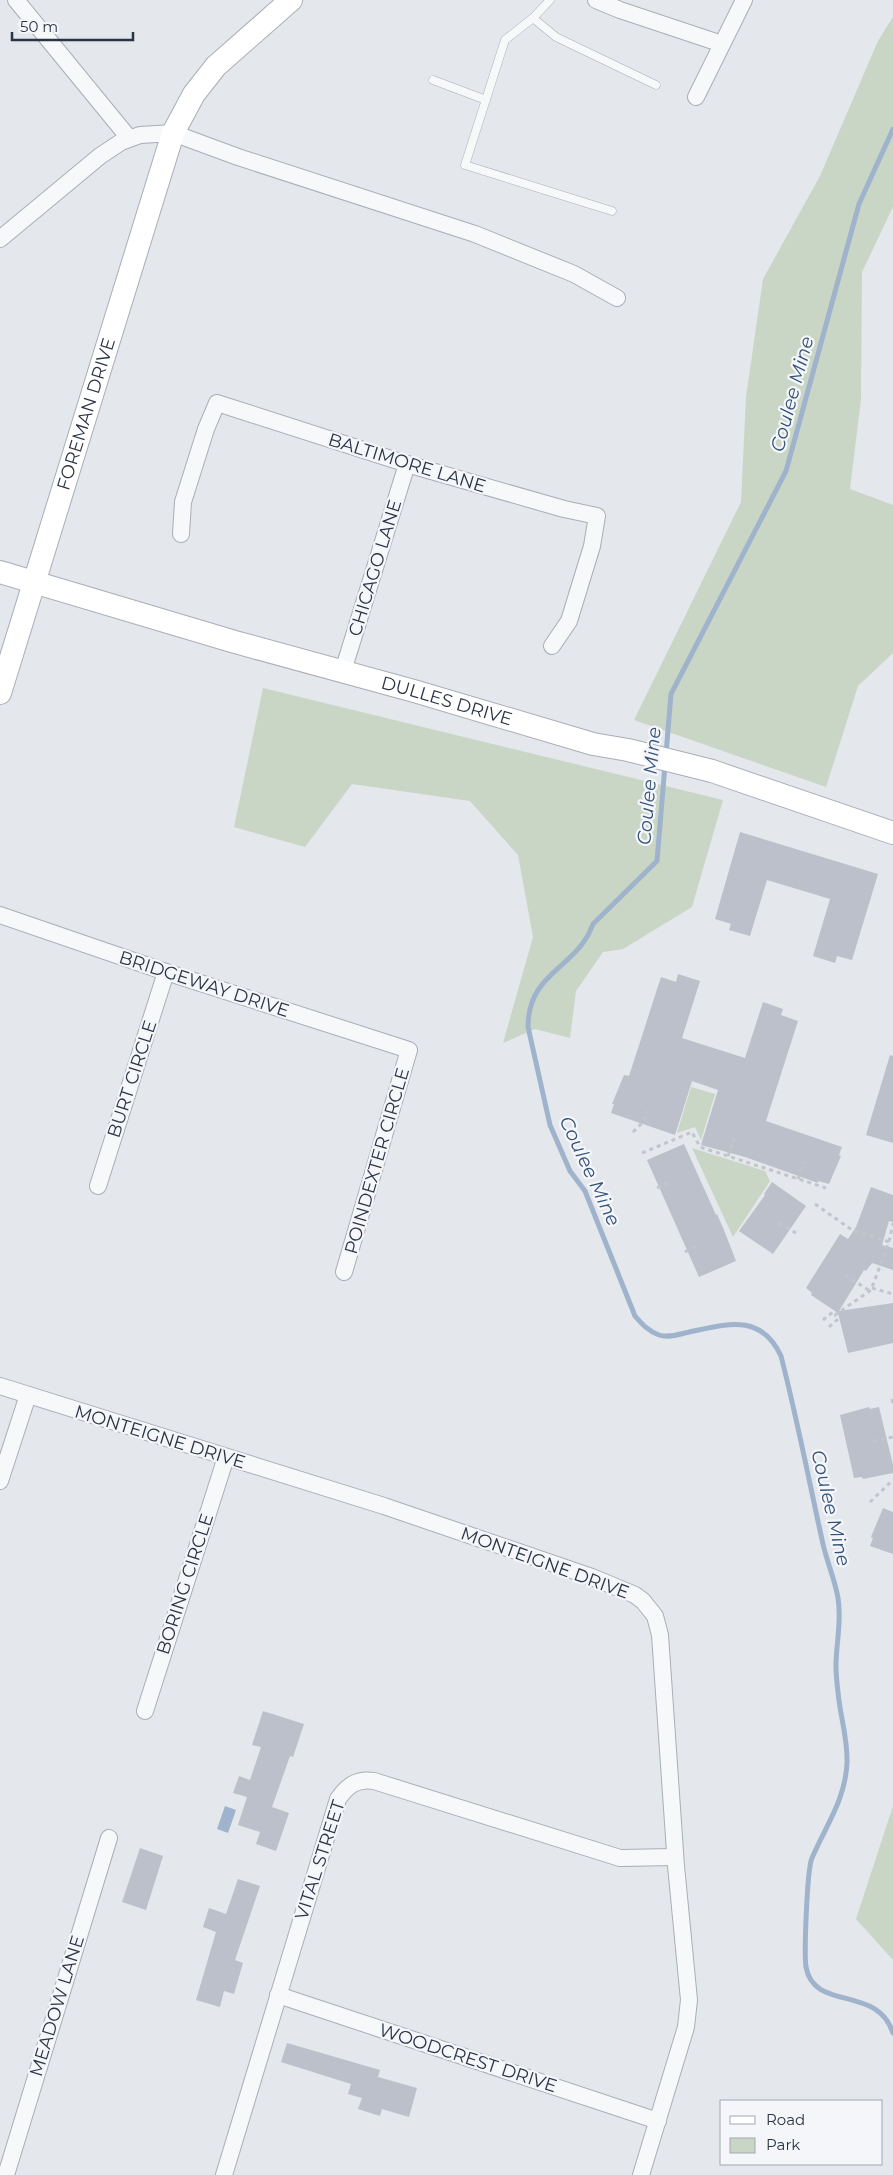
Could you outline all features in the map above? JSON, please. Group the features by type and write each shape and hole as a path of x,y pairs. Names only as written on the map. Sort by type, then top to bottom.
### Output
{"street":[{"path":"16,0 129,138"},
{"name":"FOREMAN DRIVE","path":"0,693 173,133 194,94 216,66 291,0"},
{"path":"596,0 620,10 722,44"},
{"path":"696,97 744,0"},
{"path":"0,239 100,156 129,138 140,135 173,133 238,157 475,234 574,274 617,298"},
{"name":"BALTIMORE LANE","path":"181,534 184,502 206,429 217,403 407,464 564,509 596,516 592,546 569,621 552,646"},
{"name":"CHICAGO LANE","path":"343,671 407,464"},
{"name":"DULLES DRIVE","path":"0,572 235,642 343,671 593,744 628,750 712,771 893,833"},
{"name":"BRIDGEWAY DRIVE","path":"0,915 166,972 409,1050"},
{"name":"BURT CIRCLE","path":"98,1186 166,972"},
{"name":"POINDEXTER CIRCLE","path":"344,1272 409,1050"},
{"name":"MONTEIGNE DRIVE","path":"0,1386 384,1506 615,1586 643,1601 655,1616 660,1636 675,1857 689,2000 686,2027 642,2175"},
{"path":"0,1481 28,1395"},
{"name":"BORING CIRCLE","path":"145,1711 226,1458"},
{"name":"VITAL STREET","path":"224,2175 338,1799 349,1786 358,1781 374,1781 620,1858 675,1857"},
{"name":"MEADOW LANE","path":"6,2175 109,1838"},
{"name":"WOODCREST DRIVE","path":"278,1996 658,2122"}],"lane":[{"path":"550,0 505,40 466,165 612,211"},
{"path":"532,18 556,37 656,85"},
{"path":"433,80 486,100"}],"path":[{"path":"632,1132 643,1122 647,1111"},
{"path":"642,1154 692,1132 700,1147 826,1188"},
{"path":"728,1156 734,1138"},
{"path":"798,1179 804,1162"},
{"path":"657,1188 672,1181"},
{"path":"815,1204 852,1230 891,1242"},
{"path":"779,1223 796,1232"},
{"path":"835,1316 871,1290 891,1242 893,1223"},
{"path":"685,1252 700,1244"},
{"path":"844,1276 871,1290 893,1294"},
{"path":"823,1320 833,1312 838,1319 829,1327"},
{"path":"892,1399 893,1404"},
{"path":"873,1441 893,1437"},
{"path":"870,1502 893,1480"}],"green space":[{"path":"893,17 893,207 862,272 861,399 850,489 893,505 893,653 858,686 826,787 634,720 741,502 746,397 763,279 820,176 878,41"},
{"path":"263,688 723,800 692,907 623,949 603,952 576,991 570,1038 535,1029 503,1043 533,937 518,855 470,801 352,784 305,847 234,827"},
{"path":"691,1087 715,1094 701,1140 695,1127 677,1133"},
{"path":"692,1148 765,1171 770,1181 733,1237"},
{"path":"893,1806 893,1960 856,1919"}],"water":[{"path":"225,1806 236,1810 228,1833 217,1829"}],"building":[{"path":"740,832 878,874 852,960 837,956 835,963 813,956 830,899 767,880 750,936 729,930 731,924 715,919"},
{"path":"678,974 700,981 682,1038 745,1058 763,1002 783,1009 781,1015 798,1021 766,1121 842,1147 839,1155 841,1156 829,1184 818,1181 818,1183 745,1157 701,1145 718,1090 692,1081 675,1135 611,1113 614,1104 612,1104 624,1075 629,1076 661,977 676,982"},
{"path":"890,1055 893,1056 893,1143 866,1135"},
{"path":"684,1144 717,1214 736,1261 699,1277 647,1160"},
{"path":"772,1182 806,1206 773,1254 739,1231"},
{"path":"871,1187 893,1195 893,1222 889,1221 882,1245 893,1248 893,1270 872,1263 866,1271 864,1270 839,1311 893,1303 893,1343 848,1353 838,1313 811,1295 812,1293 806,1288 840,1234 848,1239 856,1227"},
{"path":"869,1407 870,1409 879,1407 893,1465 893,1473 863,1479 862,1477 854,1478 840,1415"},
{"path":"883,1508 893,1512 893,1554 870,1546 873,1538 871,1537"},
{"path":"263,1711 304,1724 293,1757 290,1756 272,1807 289,1813 276,1851 256,1844 260,1832 238,1825 247,1797 233,1793 239,1776 250,1780 261,1747 252,1745"},
{"path":"140,1848 163,1856 146,1910 122,1902"},
{"path":"238,1879 260,1886 235,1960 243,1963 234,1994 224,1991 220,2007 196,2000 216,1932 203,1927 209,1908 226,1914"},
{"path":"287,2043 380,2070 378,2077 417,2088 409,2117 382,2109 380,2116 358,2109 362,2098 348,2094 351,2084 281,2062"}],"waterway":[{"name":"Coulee Mine","path":"666,754 671,694 786,471 859,204 893,129"},
{"name":"Coulee Mine","path":"665,765 657,861 593,924 586,939 576,951 544,982 530,1008 528,1027 550,1125 570,1171 585,1191 635,1316 652,1331 665,1336 727,1325 752,1327 763,1332 781,1356 823,1544 838,1598 836,1673 847,1754 843,1789 810,1865 806,1911 806,1967 811,1981 821,1989 833,1995 861,2002 874,2008 885,2018 893,2033"}]}
